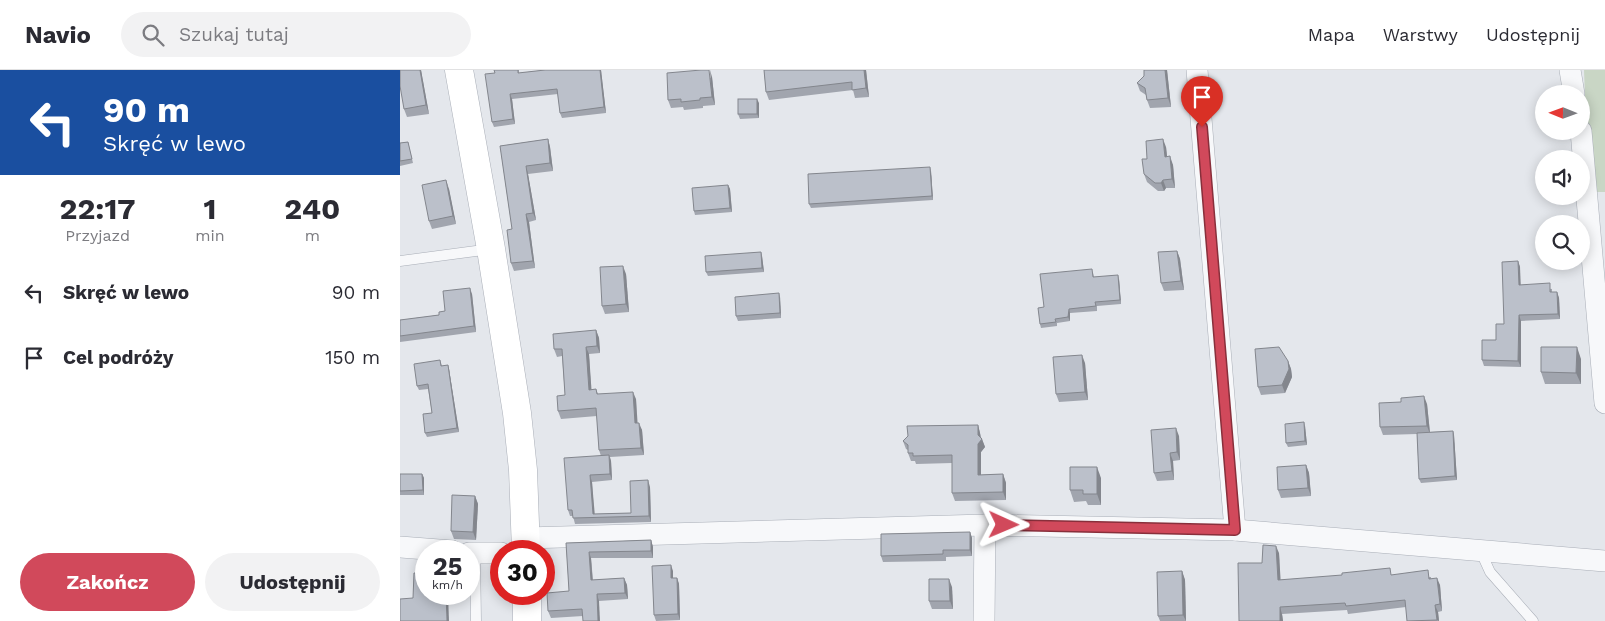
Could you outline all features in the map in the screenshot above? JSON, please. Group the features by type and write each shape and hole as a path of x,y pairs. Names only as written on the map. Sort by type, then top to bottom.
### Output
{"street":[{"path":"459,70 491,248 517,413 523,470 526,540"},
{"path":"1197,70 1235,530"},
{"path":"1570,70 1572,85"},
{"path":"1582,140 1605,403"},
{"path":"984,621 985,525"},
{"path":"555,544 985,525 1235,530 1605,561"},
{"path":"400,547 415,548"},
{"path":"527,605 527,621"}],"lane":[{"path":"400,261 491,248"},
{"path":"1480,550 1490,572 1533,621"},
{"path":"475,605 476,621"}],"green space":[{"path":"1584,70 1605,70 1605,192 1597,192 1590,162 1590,150 1587,149 1587,140 1590,140 1590,85 1585,85"}],"building":[{"path":"400,70 420,70 426,105 404,109 400,86"},
{"path":"494,70 518,70 518,73 545,70 600,70 604,107 560,113 557,89 510,94 513,119 492,122 485,74 495,73"},
{"path":"709,70 712,97 681,102 681,99 668,100 667,73"},
{"path":"764,70 864,70 866,88 852,90 852,82 766,92"},
{"path":"1144,70 1165,70 1168,98 1147,100 1145,88 1137,83 1144,76"},
{"path":"738,99 757,99 757,114 738,114"},
{"path":"548,139 550,163 526,166 533,213 526,214 533,261 511,263 507,230 512,229 500,146"},
{"path":"1163,139 1165,157 1170,156 1172,179 1155,183 1144,174 1142,159 1147,159 1146,141"},
{"path":"408,142 412,159 400,161 400,143"},
{"path":"930,167 932,196 809,204 808,174"},
{"path":"446,180 453,216 429,221 422,185"},
{"path":"728,185 730,208 694,211 692,188"},
{"path":"1177,251 1181,281 1161,283 1158,252"},
{"path":"761,252 762,268 706,272 705,256"},
{"path":"1518,261 1519,285 1550,283 1550,292 1557,292 1558,314 1519,315 1518,361 1482,360 1482,340 1496,340 1496,324 1504,324 1502,262"},
{"path":"623,266 626,304 602,306 600,267"},
{"path":"1092,269 1093,277 1118,275 1120,300 1095,302 1096,306 1069,309 1068,317 1055,319 1056,322 1040,324 1038,308 1044,307 1040,274"},
{"path":"470,288 474,326 400,336 400,320 439,315 439,312 445,311 443,291"},
{"path":"779,293 780,313 736,316 735,297"},
{"path":"596,330 597,346 586,347 589,390 596,389 597,394 633,392 635,423 639,423 641,448 599,450 596,408 558,411 557,396 565,395 562,349 554,349 553,334"},
{"path":"1279,347 1288,361 1289,369 1282,385 1258,387 1255,349"},
{"path":"1541,347 1577,347 1576,373 1541,372"},
{"path":"1082,355 1085,392 1056,394 1053,357"},
{"path":"440,360 441,366 448,365 457,428 425,433 423,414 432,413 428,384 417,386 414,364"},
{"path":"1424,396 1427,426 1380,427 1379,403 1401,402 1401,398"},
{"path":"1304,422 1305,441 1286,443 1285,424"},
{"path":"978,425 978,435 982,439 978,444 978,475 1003,474 1003,492 952,493 952,455 913,456 913,453 908,453 908,445 903,441 908,436 907,426"},
{"path":"1176,428 1177,452 1170,453 1172,471 1154,473 1151,430"},
{"path":"1453,431 1455,476 1419,479 1417,433"},
{"path":"609,455 610,474 590,475 593,514 631,513 630,481 648,480 649,516 573,518 572,510 568,510 564,458"},
{"path":"1306,465 1308,488 1278,490 1277,467"},
{"path":"1070,467 1097,467 1097,494 1083,494 1083,490 1070,490"},
{"path":"400,474 422,474 423,490 400,491"},
{"path":"452,495 475,496 473,532 451,531"},
{"path":"970,532 970,550 943,550 943,554 881,556 881,534"},
{"path":"651,540 651,551 589,552 591,580 624,578 625,593 597,594 598,621 583,621 582,609 548,611 548,605 555,605 555,592 569,591 566,543"},
{"path":"1263,545 1276,546 1278,580 1342,575 1342,573 1390,568 1391,575 1428,570 1429,579 1437,578 1440,604 1435,605 1437,620 1407,621 1405,600 1346,606 1345,603 1280,607 1280,621 1239,621 1238,563 1262,563"},
{"path":"671,565 671,578 677,578 678,614 654,615 652,566"},
{"path":"1182,571 1183,615 1158,616 1157,572"},
{"path":"415,573 415,605 446,605 447,621 400,621 400,599 413,598"},
{"path":"929,579 949,579 950,601 929,601"}],"route":[{"path":"1004,525 1235,530 1202,127"}]}
